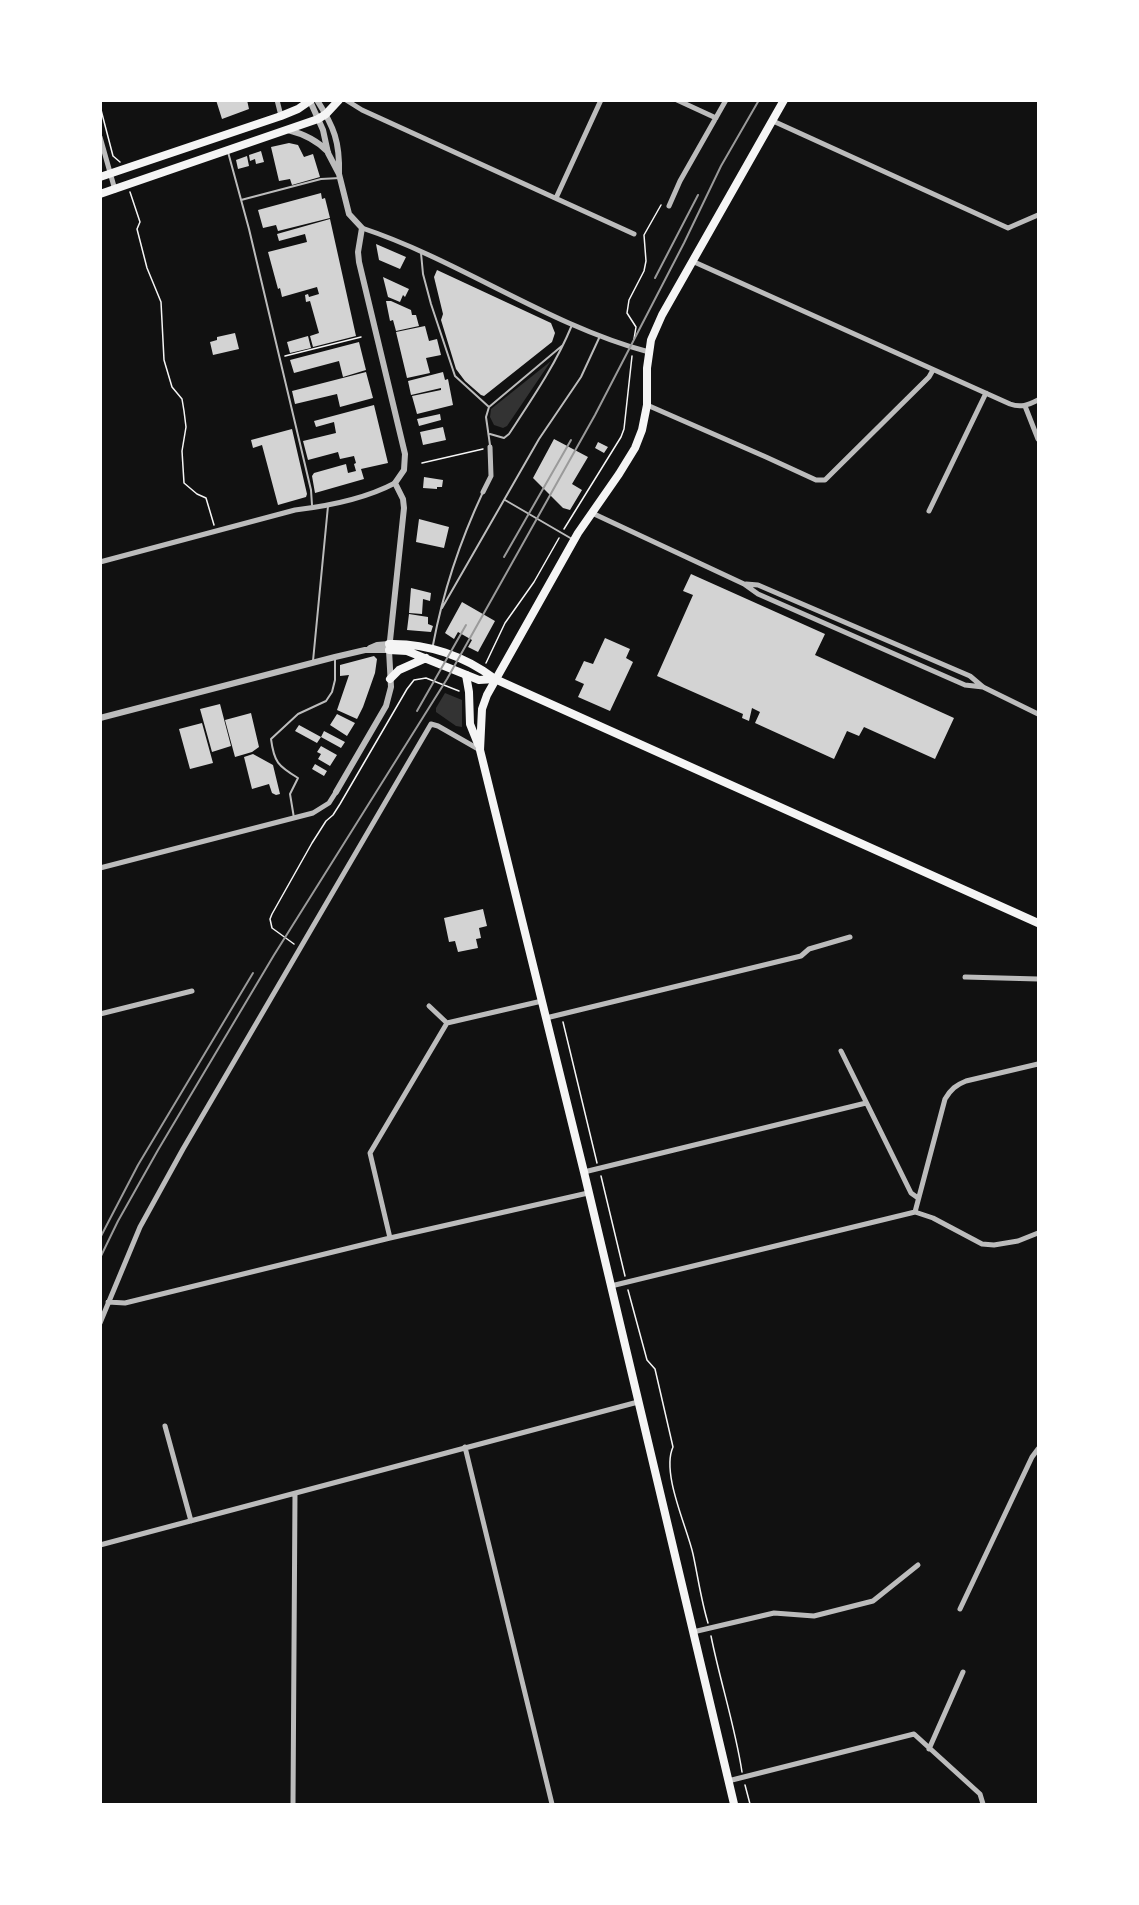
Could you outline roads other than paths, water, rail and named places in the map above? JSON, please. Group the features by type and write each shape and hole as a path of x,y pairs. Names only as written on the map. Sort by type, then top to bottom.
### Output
{"main road":[{"path":"100,194 318,119 339,100"},
{"path":"480,750 482,709 495,679 574,540 619,474 642,430 647,405 649,352 652,336 784,100"},
{"path":"100,177 281,116 313,101"},
{"path":"389,647 403,643 433,648 484,670 495,679 1038,923"},
{"path":"389,647 407,651 479,680 495,679"},
{"path":"390,679 399,670 430,660"},
{"path":"466,675 470,724 480,750 584,1172 734,1804"}],"street":[{"path":"277,100 281,116"},
{"path":"346,100 362,110 634,234"},
{"path":"556,198 601,100"},
{"path":"677,100 716,118"},
{"path":"670,203 726,100"},
{"path":"313,101 331,121 339,153 339,176"},
{"path":"313,101 328,153 339,176 349,214 362,228 572,324 649,352"},
{"path":"773,121 1008,228 1038,215"},
{"path":"286,130 310,137 328,153"},
{"path":"100,137 115,190"},
{"path":"100,562 295,510 328,506 381,490 395,483 404,470 405,454 359,262 358,252 362,228"},
{"path":"692,261 1010,404 1018,407 1038,400"},
{"path":"647,405 816,480 825,480 933,370"},
{"path":"929,511 986,393"},
{"path":"1025,406 1038,439"},
{"path":"483,492 491,476 490,447"},
{"path":"100,868 294,818 320,810 329,803 386,706 391,693 389,647 404,508 403,499 395,483"},
{"path":"592,513 744,584 758,594 965,685 984,687"},
{"path":"744,584 758,585 970,676 984,687 1038,714"},
{"path":"100,718 377,645 389,647"},
{"path":"100,1323 140,1227 430,724 438,726 480,750"},
{"path":"546,1018 801,956 810,949 850,937"},
{"path":"965,977 1038,979"},
{"path":"100,1014 192,991"},
{"path":"390,1238 370,1153 447,1023 542,1001"},
{"path":"429,1006 447,1023"},
{"path":"841,1051 911,1193 918,1198"},
{"path":"915,1212 945,1099 950,1091 966,1081 1038,1064"},
{"path":"584,1172 866,1103"},
{"path":"108,1302 125,1303 390,1238 588,1193"},
{"path":"611,1286 915,1212 933,1218 982,1244 1012,1242 1038,1233"},
{"path":"100,1545 638,1402"},
{"path":"165,1426 190,1521"},
{"path":"465,1447 552,1804"},
{"path":"960,1609 1032,1457 1038,1449"},
{"path":"293,1804 295,1493"},
{"path":"693,1632 774,1613 814,1616 873,1601 918,1565"},
{"path":"929,1749 963,1672"},
{"path":"728,1781 914,1734 980,1794 983,1804"}],"lane":[{"path":"228,150 313,496 313,508"},
{"path":"241,200 339,176"},
{"path":"421,253 423,274 431,304 455,376 489,407"},
{"path":"490,434 504,438 508,434 564,344 572,324"},
{"path":"442,608 539,439 581,376 600,336"},
{"path":"490,447 486,417 489,407 564,344"},
{"path":"430,660 460,542 483,492"},
{"path":"505,500 574,540"},
{"path":"313,663 328,506"},
{"path":"294,818 290,794 298,778 281,768 274,758 271,739 298,714 326,701 332,692 335,680 335,657"}],"railway":[{"path":"100,1258 158,1150 274,955 447,679 595,415 721,166 759,100"},
{"path":"655,278 698,195"},
{"path":"504,557 571,440"},
{"path":"417,711 466,625"},
{"path":"100,1238 138,1165 253,973"}]}
